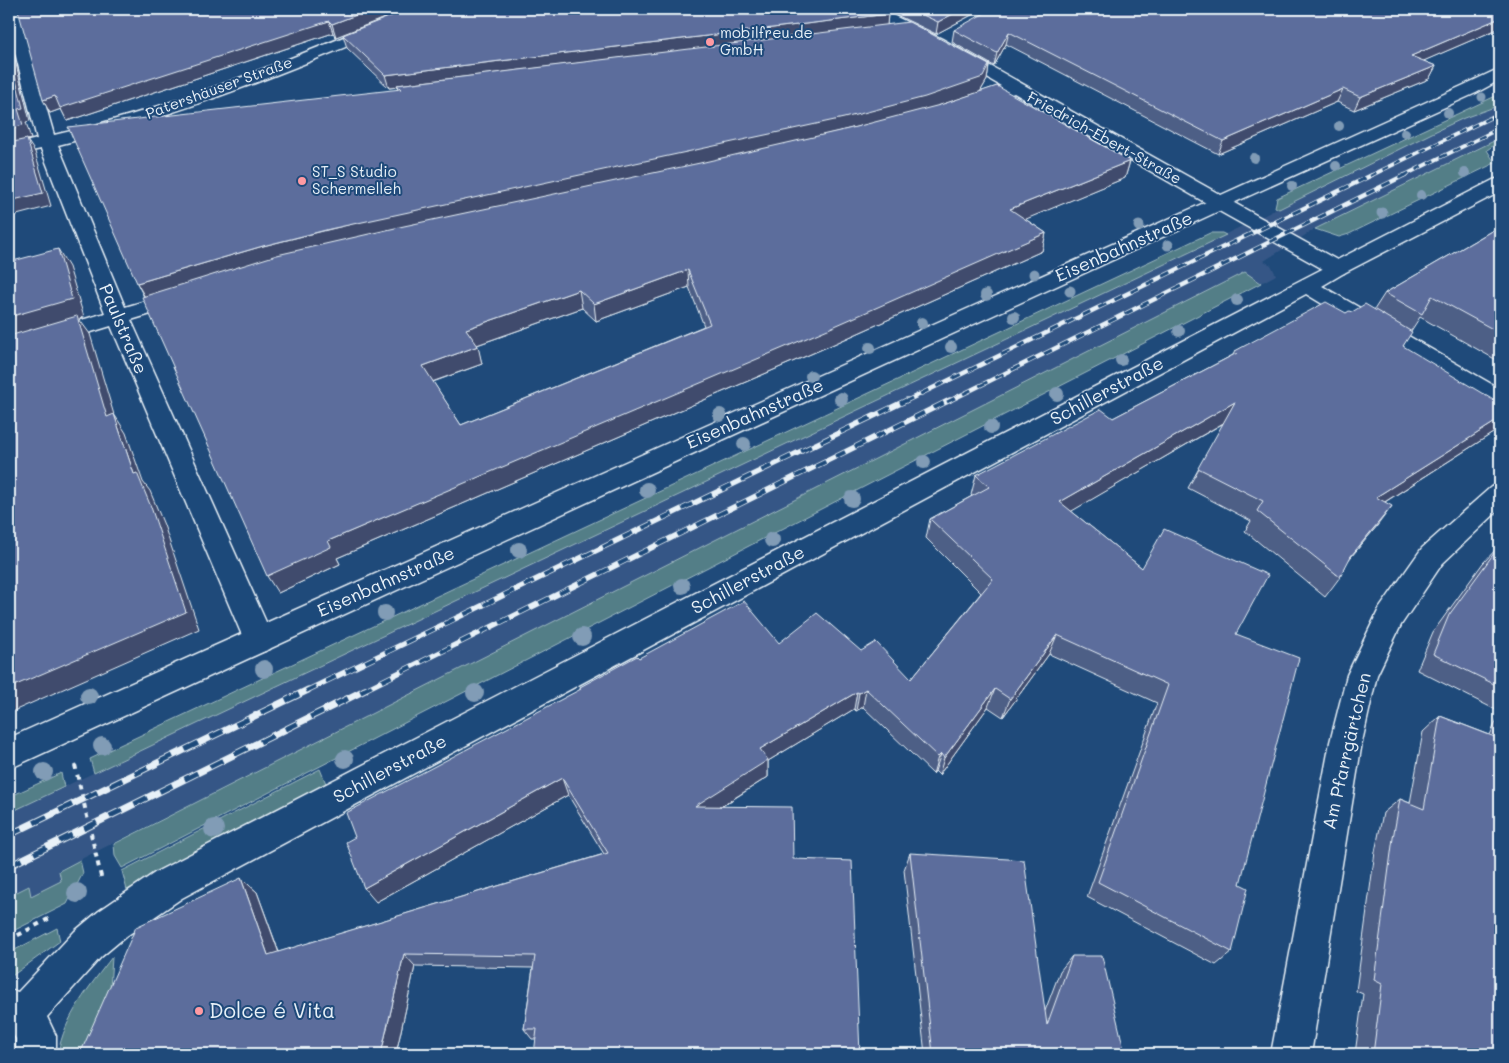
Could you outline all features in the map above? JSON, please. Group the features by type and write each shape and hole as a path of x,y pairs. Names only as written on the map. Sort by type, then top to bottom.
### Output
{"street":[{"name":"Patershäuser Straße","path":"9,151 90,132 263,74 424,9"},
{"name":"Friedrich-Ebert-Straße","path":"869,9 936,42 1338,269"},
{"name":"Paulstraße","path":"19,14 47,142 118,317 259,640"},
{"path":"882,32 911,29"},
{"path":"936,42 951,34"},
{"name":"Eisenbahnstraße","path":"9,754 1220,203 1500,73"},
{"path":"949,110 1015,87"},
{"path":"90,132 185,120"},
{"name":"Schillerstraße","path":"16,1011 112,924 178,880 1500,184"},
{"path":"1307,286 1500,400"},
{"path":"9,350 203,290"},
{"name":"Am Pfarrgärtchen","path":"1291,1054 1346,742 1362,675 1389,618 1432,556 1500,494"},
{"path":"16,1011 36,1036 36,1054"}],"path":[{"path":"66,728 112,924"}],"shaded area":[{"path":"1500,105 1500,138 1315,229 1264,261 1271,265 1276,275 1261,283 1245,273 375,713 59,870 61,881 31,897 28,886 9,896 9,813 1144,274 1434,132 1464,118"}],"green space":[{"path":"1500,94 1500,105 1464,118 1434,132 1279,209 1275,207 1277,198"},
{"path":"1500,138 1500,141 1487,150 1495,163 1349,234 1339,237 1315,229"},
{"path":"1210,233 1226,235 94,773 90,759"},
{"path":"1245,272 1261,283 122,868 115,856 114,844"},
{"path":"320,769 327,786 127,890 122,871"},
{"path":"61,773 64,787 9,813 9,797"},
{"path":"80,860 83,873 67,904 9,933 9,896 29,886 31,896 61,881 59,871"},
{"path":"57,928 60,941 9,978 9,953"},
{"path":"112,957 110,989 82,1054 58,1054 66,1027 79,1002"}],"building":[{"path":"372,9 332,24 329,21 60,108 55,96 43,100 18,10"},
{"path":"409,9 878,9 888,14 385,75 343,35"},
{"path":"910,9 962,9 938,22"},
{"path":"992,9 1500,9 1500,18 1411,56 1436,66 1360,97 1343,89 1223,141 1009,32 997,53 954,30"},
{"path":"909,22 989,65 983,77 925,97 844,118 330,229 263,246 137,283 68,127 401,89 397,85"},
{"path":"9,52 23,108 18,109 23,125 9,129"},
{"path":"997,86 1130,161 1010,209 1046,233 828,329 328,541 331,547 267,576 142,297 277,255 700,163 848,129 940,105","holes":["688,270 710,324 461,425 423,366 478,346 466,329 579,290 594,304"]},
{"path":"27,139 43,193 9,201 9,143"},
{"path":"1500,226 1500,333 1432,296 1422,314 1385,293"},
{"path":"58,249 72,299 9,317 9,262"},
{"path":"1326,302 1346,313 1352,312 1365,304 1412,332 1403,346 1500,404 1500,419 1376,497 1392,506 1351,556 1340,577 1257,511 1263,501 1198,468 1235,402 1060,502 1142,568 1164,529 1268,575 1236,634 1299,658 1240,884 1248,888 1232,952 1098,882 1168,685 1057,635 1010,699 995,689 944,758 941,754 938,757 866,689 859,693 857,692 760,749 768,760 695,806 792,807 793,859 852,861 860,1054 534,1054 537,1029 524,1029 535,956 404,954 381,1054 80,1054 136,927 241,878 268,955 608,853 562,778 364,888 346,842 355,837 346,813 581,689 580,687 637,656 639,658 744,601 779,643 817,613 861,651 876,642 911,679 993,579 930,519 989,487 976,475 1101,409 1113,418 1237,353 1235,351"},
{"path":"77,316 107,417 114,414 134,474 137,473 151,507 186,612 9,688 9,336"},
{"path":"1500,545 1500,687 1433,654 1449,615"},
{"path":"1440,716 1500,739 1500,1054 1373,1054 1382,984 1374,980 1400,799 1424,809"},
{"path":"910,853 1024,860 1047,1025 1072,956 1102,956 1125,1054 933,1054"}],"railway":[{"path":"1370,176 1500,113"},
{"path":"1403,176 1500,128"},
{"path":"904,402 1372,175"},
{"path":"947,402 1405,175"},
{"path":"306,691 907,400"},
{"path":"362,691 950,400"},
{"path":"9,835 308,690"},
{"path":"9,866 365,690"}],"place":[{"name":"mobilfreu.de GmbH","path":"710,42"},
{"name":"ST_S Studio Schermelleh","path":"302,181"},
{"name":"Dolce é Vita","path":"199,1011"}]}
